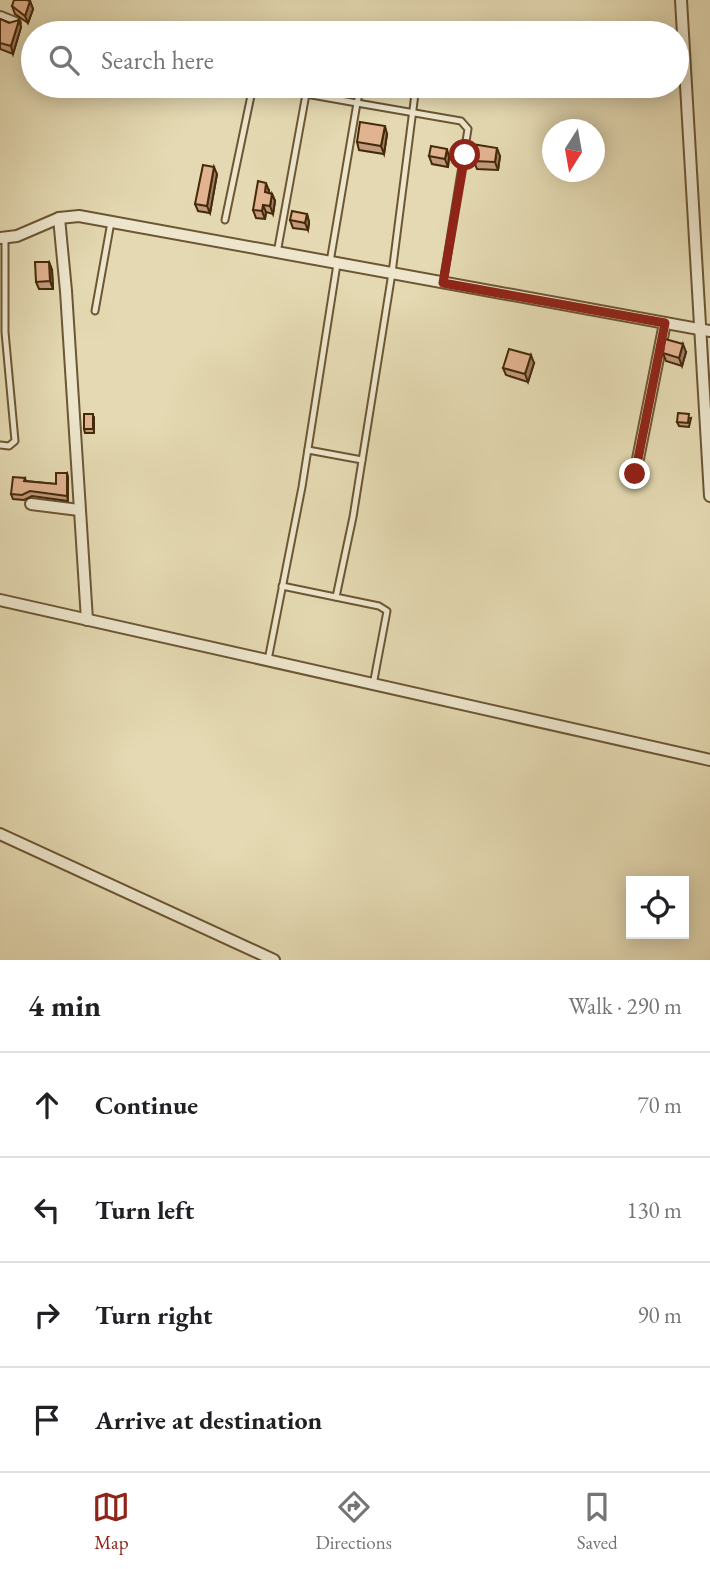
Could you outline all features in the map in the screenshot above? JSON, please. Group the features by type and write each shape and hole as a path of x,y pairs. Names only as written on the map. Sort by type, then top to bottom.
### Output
{"street":[{"path":"681,0 683,21"},
{"path":"0,17 15,23"},
{"path":"688,98 706,330 710,496"},
{"path":"2,237 17,236 58,218 79,216 706,330"},
{"path":"58,218 70,339 87,620"},
{"path":"635,474 665,323"},
{"path":"31,504 79,510"},
{"path":"0,600 710,760"},
{"path":"0,834 274,960"}],"lane":[{"path":"225,220 250,98"},
{"path":"277,253 305,98"},
{"path":"329,98 461,121 468,129 443,283"},
{"path":"267,661 308,450 358,98"},
{"path":"337,597 392,274 414,98"},
{"path":"95,311 111,222"},
{"path":"0,445 9,446 15,441 2,299 2,237"},
{"path":"308,450 362,460"},
{"path":"282,586 379,606 387,611 373,685"}],"building":[{"path":"14,0 30,1 25,16 12,6"},
{"path":"0,19 9,23 19,20 11,46 0,43"},
{"path":"360,122 385,126 381,146 357,142"},
{"path":"472,144 497,148 495,162 474,161 475,156 470,156"},
{"path":"431,146 447,149 445,159 429,156"},
{"path":"203,165 214,167 207,206 195,204"},
{"path":"258,181 266,183 265,192 272,194 270,206 263,205 262,211 253,210"},
{"path":"292,211 307,214 305,223 290,220"},
{"path":"35,262 49,262 50,281 36,282"},
{"path":"665,339 683,344 679,358 663,353"},
{"path":"509,349 531,355 525,374 503,368"},
{"path":"678,413 689,414 688,423 677,422"},
{"path":"84,414 93,414 93,429 84,429"},
{"path":"56,473 67,473 67,496 30,491 22,495 11,494 13,477 25,478 24,481 56,484"}],"route":[{"path":"465,155 443,283 665,323 635,474"}]}
